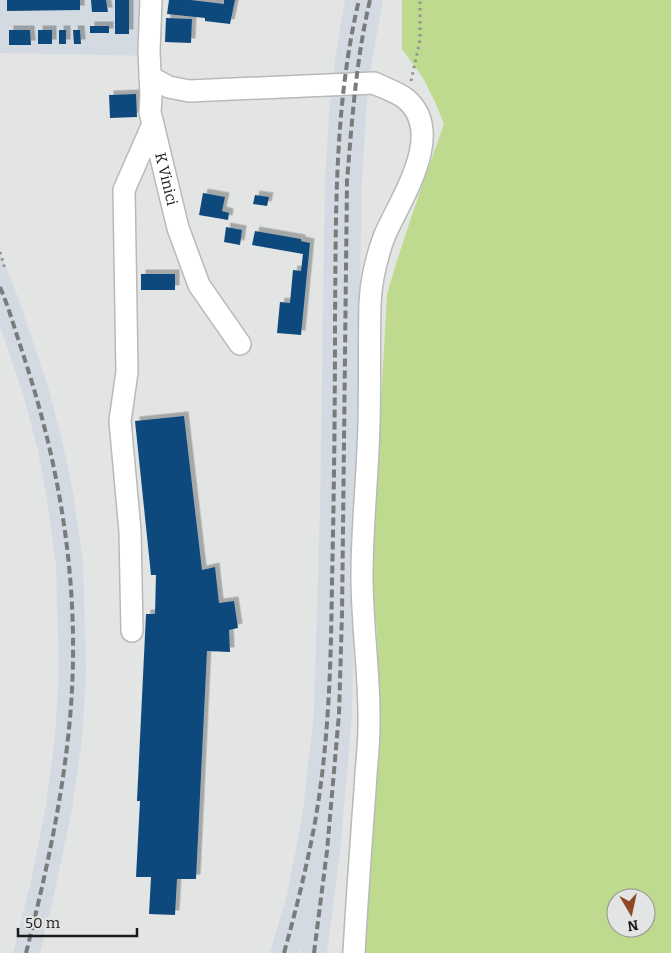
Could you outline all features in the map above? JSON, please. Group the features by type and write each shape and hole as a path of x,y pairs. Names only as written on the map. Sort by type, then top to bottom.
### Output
{"street":[{"name":"K Vinici","path":"151,0 150,112 178,228 199,285 240,344"},
{"path":"150,77 169,87 190,91 374,83 407,100 416,112 420,124 422,139 419,161 412,182 384,239 371,285 369,423 362,530 362,614 370,691 354,953"},
{"path":"132,630 130,531 120,421 127,372 124,190 153,124"}],"path":[{"path":"407,100 420,40 420,0"},
{"path":"0,252 6,269"}],"shaded area":[{"path":"0,0 160,0 159,56 0,53"},
{"path":"345,0 383,0 372,61 366,111 362,181 352,715 340,852 327,953 300,953 301,946 298,953 270,953 287,895 302,819 314,713 320,509 325,181 335,60"},
{"path":"0,253 16,292 49,390 73,493 83,563 86,672 82,739 72,809 40,953 13,953 30,885 46,805 55,736 59,672 56,565 47,498 38,451 24,397 0,326"}],"green space":[{"path":"402,0 671,0 671,953 364,953 380,729 377,632 371,580 387,295 407,230 444,124 423,78 402,49"}],"building":[{"path":"7,0 80,0 80,10 7,11"},
{"path":"91,0 106,0 108,12 92,12"},
{"path":"115,0 129,0 129,34 115,34"},
{"path":"169,0 191,0 224,4 224,0 235,0 230,24 205,21 205,18 167,14"},
{"path":"166,18 192,19 191,43 165,42"},
{"path":"90,26 109,26 109,33 90,33"},
{"path":"9,30 30,30 31,45 9,45"},
{"path":"38,30 52,30 52,44 38,44"},
{"path":"59,30 66,30 66,44 59,44"},
{"path":"73,30 80,30 81,44 74,44"},
{"path":"136,94 137,117 110,118 109,95"},
{"path":"203,193 225,197 222,211 229,213 228,220 199,215"},
{"path":"255,195 269,197 267,206 253,204"},
{"path":"226,227 242,230 240,245 224,242"},
{"path":"255,231 301,239 301,241 310,243 301,335 277,333 280,302 290,303 293,270 301,271 303,254 252,245"},
{"path":"141,274 175,274 175,290 141,290"},
{"path":"184,416 202,570 215,567 219,603 234,601 238,628 229,630 230,652 207,651 196,879 177,879 175,915 149,914 151,877 136,877 140,801 137,801 146,614 155,614 156,575 151,575 135,421"}],"railway":[{"path":"284,953 312,838 320,792 326,732 332,612 336,200 345,79 359,0"},
{"path":"314,953 327,851 339,714 347,181 358,67 370,0"},
{"path":"0,287 37,398 59,494 71,591 73,640 72,689 61,792 45,873 26,953"}]}
